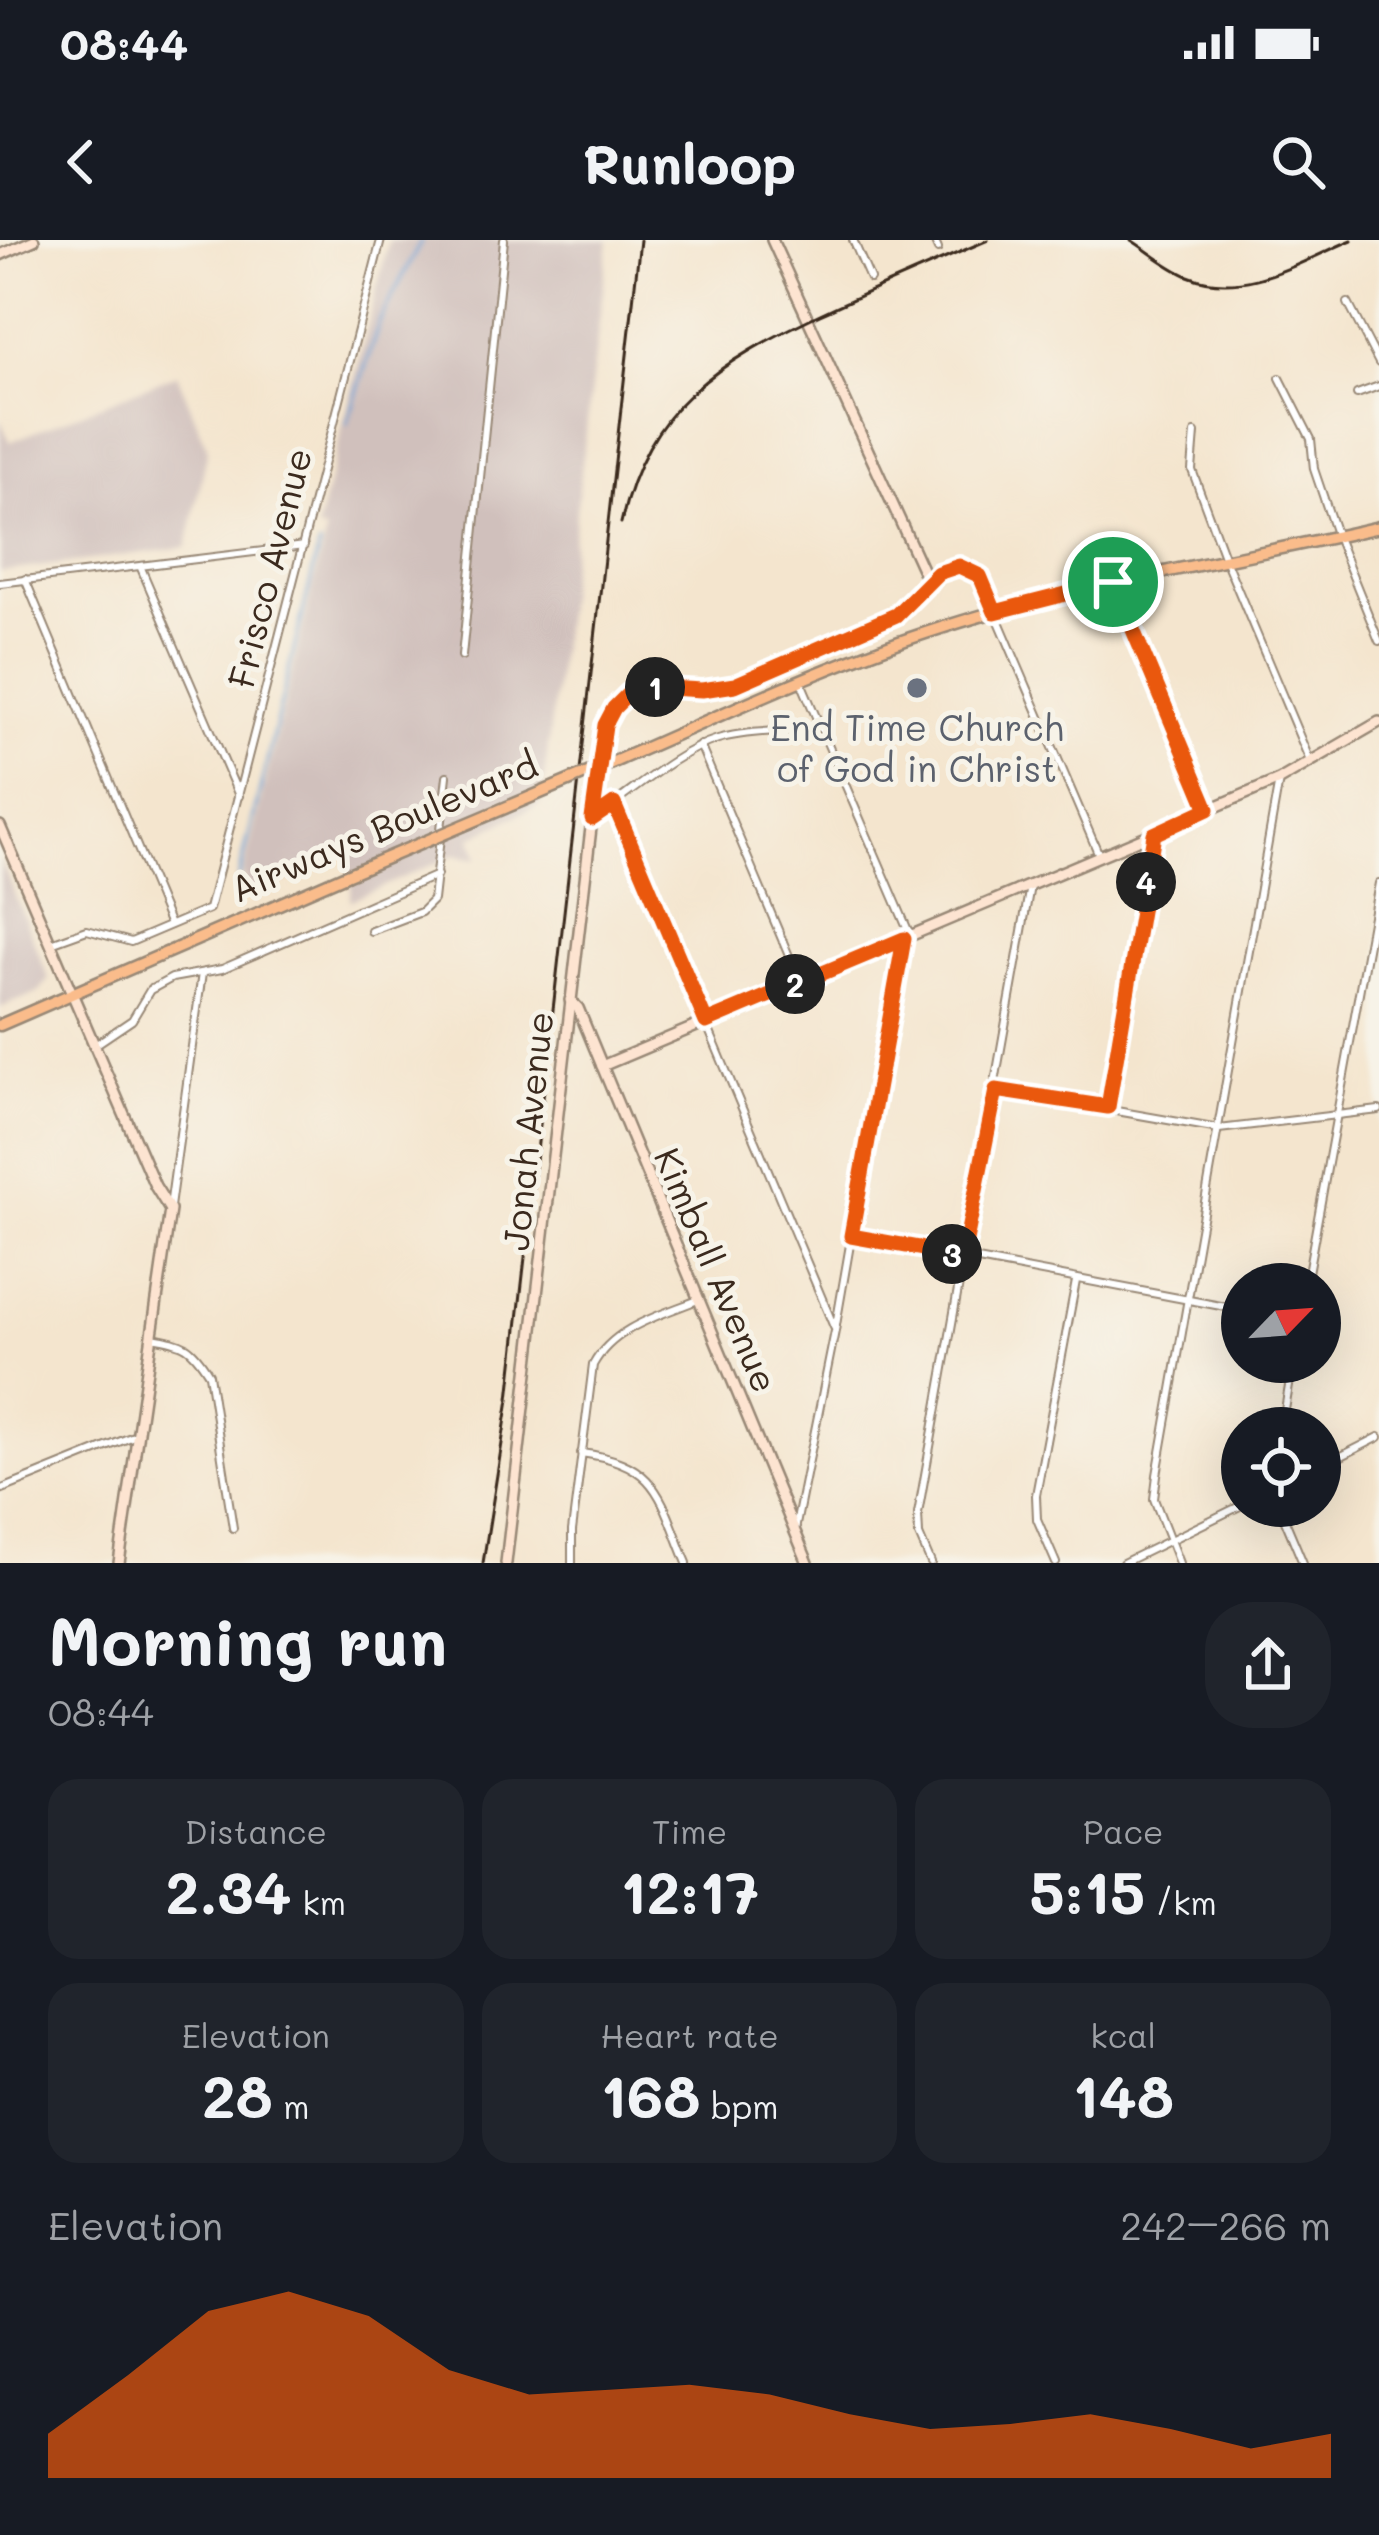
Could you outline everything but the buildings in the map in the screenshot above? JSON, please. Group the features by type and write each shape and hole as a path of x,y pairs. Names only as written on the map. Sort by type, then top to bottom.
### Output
{"main road":[{"name":"Airways Boulevard","path":"0,1024 801,682 938,629 1113,582 1379,527"}],"street":[{"path":"0,254 34,240"},
{"name":"Frisco Avenue","path":"209,909 381,240"},
{"path":"463,656 504,240"},
{"path":"772,240 928,582 952,567 968,568 980,576 1099,855"},
{"path":"854,240 870,278"},
{"path":"934,240 938,249"},
{"path":"1348,303 1379,362"},
{"path":"1280,378 1310,439 1314,470 1336,537 1379,641"},
{"path":"1357,394 1379,386"},
{"path":"1195,433 1192,470 1310,761"},
{"path":"0,583 304,546"},
{"path":"141,568 240,798"},
{"path":"25,579 170,926"},
{"name":"Jonah Avenue","path":"506,1563 605,725 629,693 652,687 702,690 735,685 896,615 928,582"},
{"path":"1113,582 1208,809"},
{"path":"795,1531 907,937 801,682"},
{"path":"602,1066 1279,779 1379,722"},
{"path":"592,819 700,745 730,736 792,733 819,724"},
{"path":"700,745 800,982"},
{"path":"371,932 427,908 437,875 447,776"},
{"path":"1178,1563 1154,1499 1279,779"},
{"path":"614,804 836,1331"},
{"path":"0,826 155,1186 170,1210"},
{"path":"1108,1107 1154,834"},
{"name":"Airways Boulevard","path":"95,1045 132,1020 150,990 188,972 221,969 437,875"},
{"path":"1310,1263 1379,883"},
{"path":"931,1563 919,1535 918,1514 1030,886"},
{"name":"Airways Boulevard","path":"50,943 87,930 131,942 209,909"},
{"path":"119,1563 202,973"},
{"name":"Kimball Avenue","path":"570,1000 578,1007 808,1563"},
{"path":"996,1090 1219,1130 1379,1110"},
{"path":"851,1236 1221,1306"},
{"path":"1056,1563 1037,1519 1036,1496 1076,1281"},
{"path":"572,1563 589,1382 603,1349 629,1329 700,1299"},
{"path":"152,1337 182,1342 209,1374 233,1528"},
{"path":"0,1490 139,1434"},
{"path":"1341,1455 1379,1436"},
{"path":"581,1453 621,1460 642,1473 660,1497 687,1563"},
{"path":"1123,1563 1221,1515"},
{"path":"1288,1527 1303,1563"}],"shaded area":[{"path":"389,240 609,240 541,804 472,837 478,859 454,855 350,901 352,885 345,854 253,896 243,875 326,533 317,529"},
{"path":"177,374 208,449 187,547 0,572 0,419 10,442"},
{"path":"0,859 49,979 39,992 0,1008"}],"waterway":[{"path":"347,424 380,320 422,240"},
{"path":"239,877 319,546"}],"railway":[{"path":"483,1563 509,1399 640,240"},
{"path":"621,523 649,447 669,417 719,370 820,314 988,240"},
{"path":"1131,240 1188,276 1230,283 1292,267 1352,240"}],"place":[{"name":"End Time Church of God in Christ","path":"917,688"}],"route":[{"path":"952,567 968,568 980,576 995,612 1113,582 1208,809 1154,834 1108,1107 996,1090 963,1256 851,1236 904,939 706,1022 614,804 592,819 605,725 629,693 652,687 702,690 735,685 896,615 938,573 952,567"}]}
